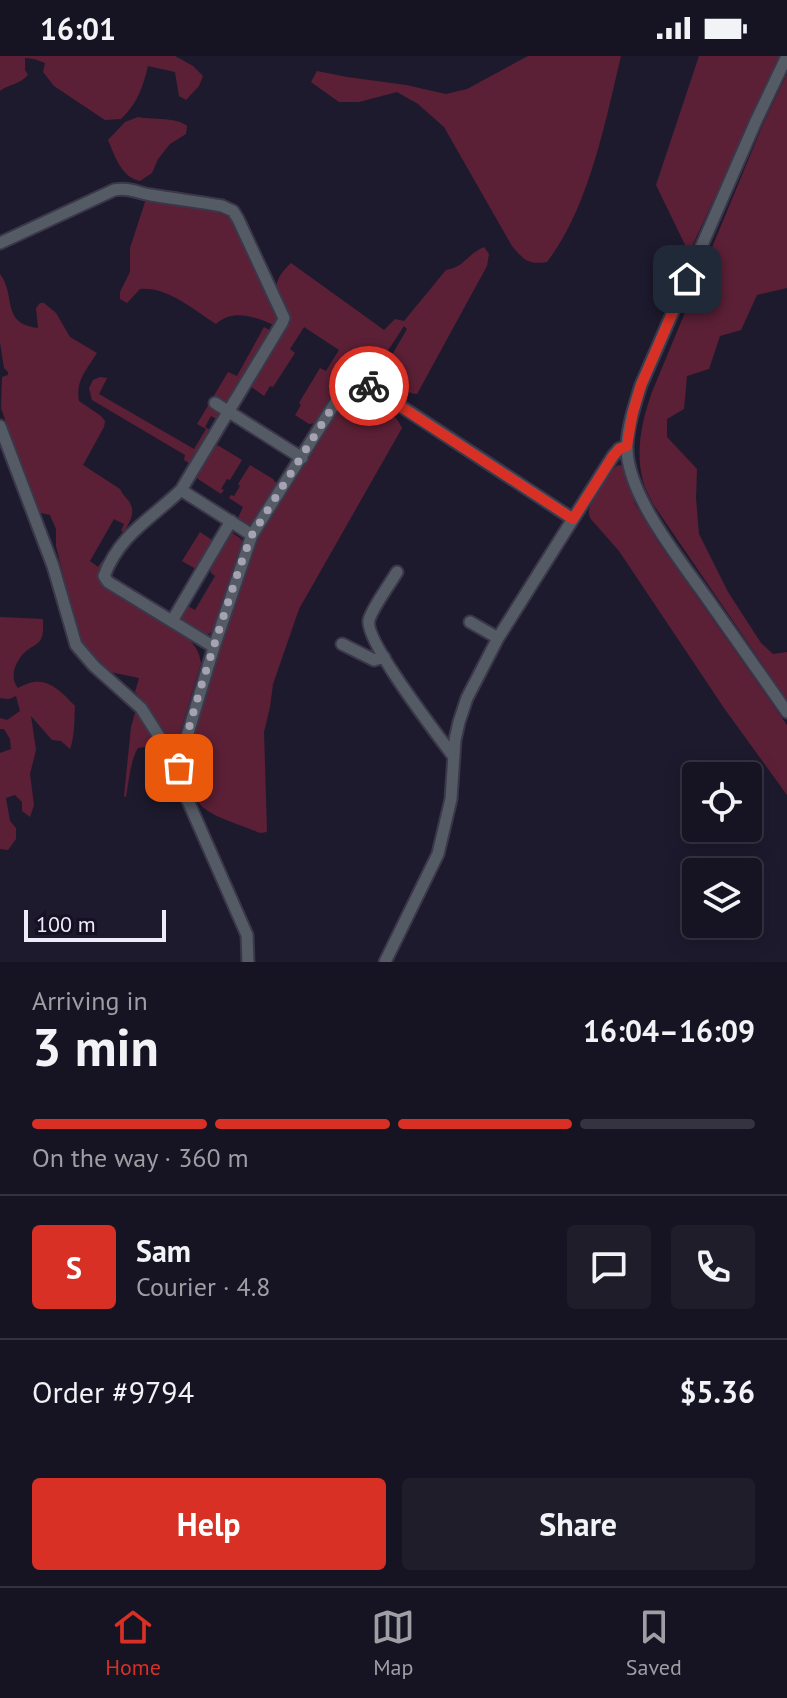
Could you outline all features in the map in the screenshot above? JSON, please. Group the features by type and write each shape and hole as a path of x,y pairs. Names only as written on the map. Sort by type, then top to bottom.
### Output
{"street":[{"path":"787,56 641,385 627,446 640,497 656,524 787,712"},
{"path":"0,243 121,188 222,206 233,211 238,219 284,318 181,490 133,530 104,576 108,582 214,647"},
{"path":"179,768 214,647 252,535 351,382 367,384 573,519"},
{"path":"215,403 302,458"},
{"path":"0,426 53,566 76,645 94,666 141,708 179,768 185,794 247,935 248,962"},
{"path":"385,962 438,854 451,799 455,740 467,698 498,638 613,456 627,446"},
{"path":"181,490 252,535"},
{"path":"172,621 231,521"},
{"path":"397,572 368,623 375,644 455,757"},
{"path":"470,622 498,638"},
{"path":"342,644 374,660 384,657"}],"shaded area":[{"path":"0,56 175,56 203,76 199,86 186,100 179,96 175,72 148,66 139,95 127,113 121,119 105,120 54,86 43,72 45,63 34,59 25,58 28,75 0,91"},
{"path":"528,56 621,56 602,136 585,190 562,240 547,262 527,260 512,246 444,127 418,104 397,92 359,102 339,102 311,82 317,71 446,94 467,89"},
{"path":"699,56 780,56 689,253 656,185"},
{"path":"787,74 787,288 757,295 741,330 720,336 709,369 687,376 684,409 667,419 667,437 697,469 699,534 728,592 761,643 773,654 787,652 787,700 653,504 643,481 640,447 652,392 764,122"},
{"path":"138,117 171,120 187,126 186,134 170,144 152,173 140,181 123,170 108,140 125,122"},
{"path":"146,199 202,207 234,220 276,314 276,326 253,317 237,315 216,324 180,300 150,289 140,289 127,303 120,299 120,292 130,272 130,248"},
{"path":"484,247 489,254 487,266 417,394 382,378 381,374 407,329 404,326 368,381 356,379 339,385 315,423 309,424 295,415 320,368 326,371 339,350 304,327 290,349 295,353 273,387 270,386 264,396 250,386 288,317 280,301 277,283 291,263 384,330 395,319 404,321 446,270 458,266"},
{"path":"0,274 18,321 38,328 36,308 44,303 56,313 70,337 97,353 80,381 78,394 79,401 105,421 83,465 120,489 131,504 132,512 124,532 121,531 124,524 114,519 90,561 98,567 102,561 105,562 98,575 120,598 171,626 196,649 201,663 174,753 152,713 135,692 139,678 110,672 96,662 80,642 56,546 56,529 50,515 37,512 1,408 2,377 8,372 4,368 0,342"},
{"path":"264,327 273,332 227,405 212,399 228,372 237,376"},
{"path":"107,378 99,394 194,449 206,429 197,424 209,404 223,413 218,420 211,416 205,427 212,431 192,465 184,460 185,455 92,400 89,388 93,380"},
{"path":"352,386 371,394 402,428 299,609 273,684 264,732 267,832 260,833 204,808 191,789 188,753 248,553 345,391"},
{"path":"214,445 242,460 230,480 227,479 221,494 196,475"},
{"path":"250,465 277,484 252,527 238,518 243,507 229,498 234,496"},
{"path":"618,465 624,466 635,504 658,542 787,725 787,795 724,708 619,551 590,518 590,506 596,493"},
{"path":"200,532 213,542 194,568 182,561"},
{"path":"231,532 242,542 214,630 206,636 179,622 177,614 186,605 195,610 215,576 209,566"},
{"path":"0,617 43,619 41,639 25,652 16,665 14,679 18,688 35,682 50,684 75,706 70,749 61,741 52,740 31,716 36,750 30,774 34,805 30,817 22,811 22,802 15,795 6,798 10,821 16,828 16,839 8,850 0,849 0,753 11,749 10,739 4,729 0,729 0,718 7,720 20,711 16,696 0,698"},
{"path":"138,711 162,752 138,748 131,765 126,797 131,727"}],"way so far":[{"path":"179,768 214,647 252,535 344,389 351,382 369,386"}],"route":[{"path":"369,386 573,519 613,456 627,446 641,385 687,279"}]}
